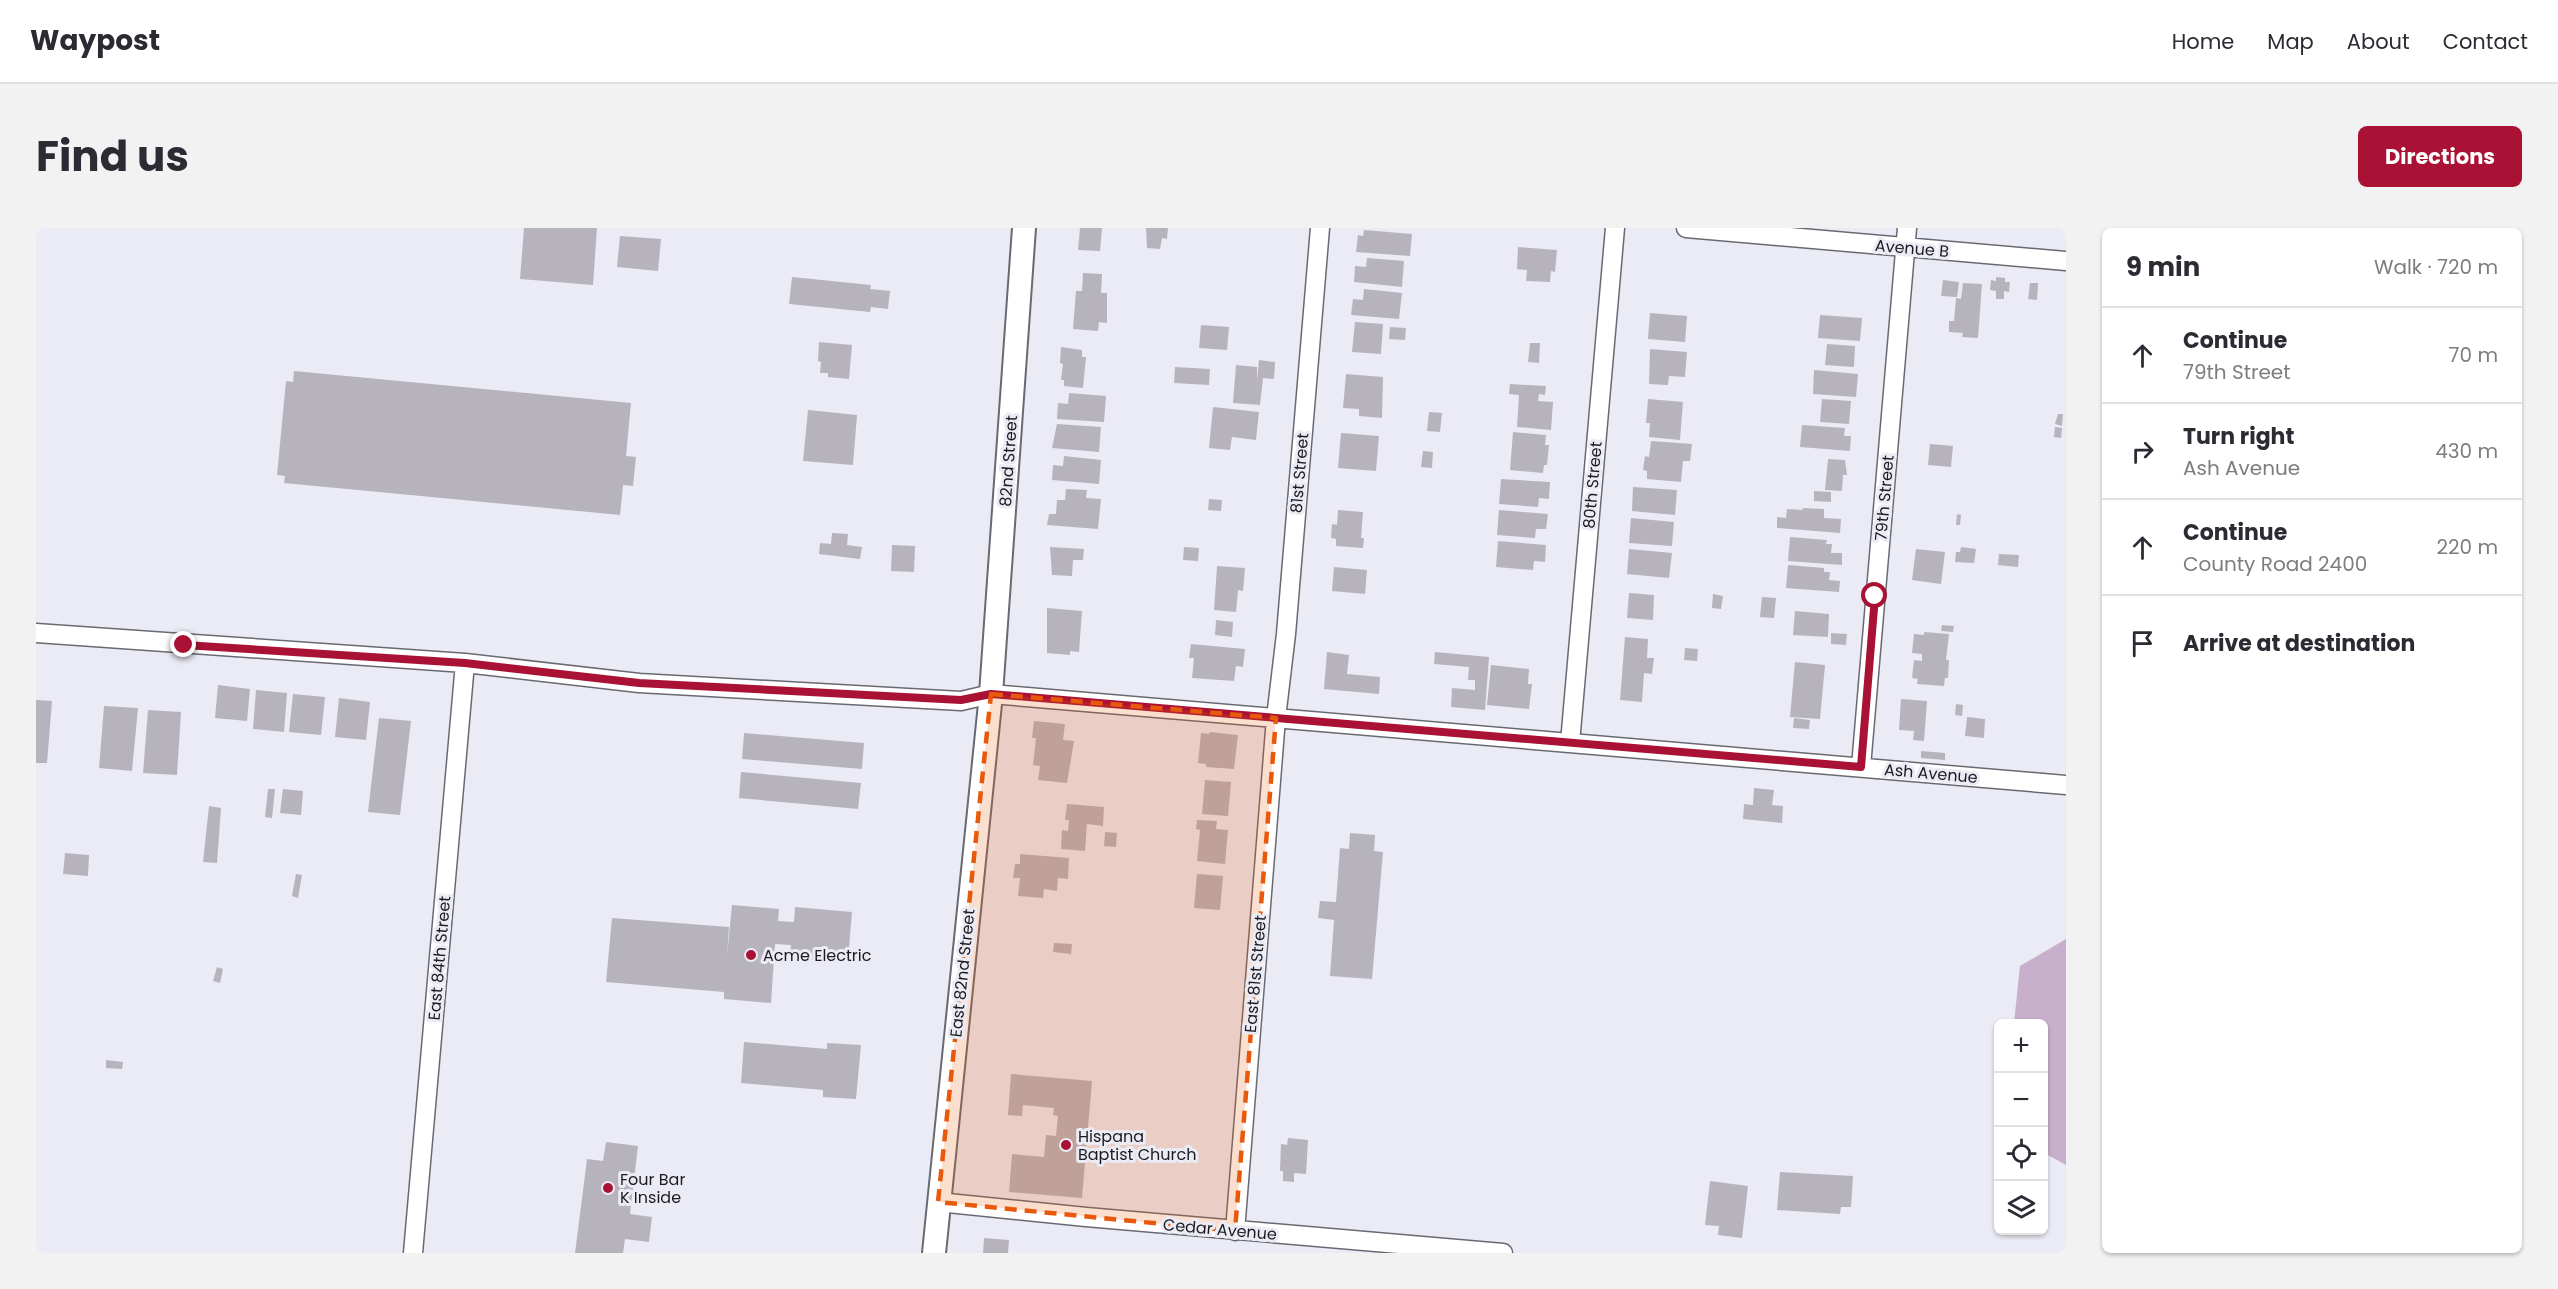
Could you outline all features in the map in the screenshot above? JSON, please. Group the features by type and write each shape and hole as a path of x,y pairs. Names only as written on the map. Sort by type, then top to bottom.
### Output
{"street":[{"name":"82nd Street","path":"991,694 1024,228"},
{"name":"81st Street","path":"1276,718 1286,634 1320,228"},
{"name":"80th Street","path":"1570,743 1614,228"},
{"name":"Avenue B","path":"1686,228 2066,261"},
{"name":"79th Street","path":"1861,767 1907,228"},
{"name":"Ash Avenue","path":"36,633 465,663 639,683 961,700 991,694 2066,785"},
{"name":"East 84th Street","path":"412,1253 465,663"},
{"name":"East 82nd Street","path":"934,1253 991,694"},
{"name":"East 81st Street","path":"1235,1231 1276,718"},
{"name":"Cedar Avenue","path":"938,1202 1235,1231 1503,1253"}],"highlighted area":[{"path":"991,694 1276,718 1235,1231 938,1202"}],"shaded area":[{"path":"2066,939 2066,1165 2048,1155 2048,1019 2014,1019 2020,966"}],"building":[{"path":"524,228 597,228 593,285 520,279"},
{"path":"1080,228 1102,228 1100,251 1078,250"},
{"path":"1146,228 1168,228 1167,239 1162,238 1160,249 1147,248"},
{"path":"1364,230 1412,234 1410,256 1356,252 1358,235 1363,236"},
{"path":"620,236 661,239 658,271 617,267"},
{"path":"1518,247 1557,250 1555,272 1551,271 1550,282 1526,281 1527,270 1517,269"},
{"path":"1367,258 1404,261 1402,287 1354,282 1355,266 1366,267"},
{"path":"1083,273 1102,274 1101,293 1107,293 1107,323 1099,322 1098,331 1073,329 1076,291 1082,291"},
{"path":"792,277 871,285 870,289 890,291 888,309 871,307 870,312 789,304"},
{"path":"1996,277 2005,278 2005,282 2010,282 2009,292 2004,291 2004,299 1996,299 1996,291 1990,290 1991,280 1996,281"},
{"path":"1943,280 1959,282 1957,297 1941,296"},
{"path":"1963,283 1982,284 1978,338 1962,337 1963,333 1949,332 1949,321 1954,321 1956,298 1961,299"},
{"path":"2030,283 2038,283 2037,300 2028,299"},
{"path":"1364,289 1402,293 1399,319 1351,315 1353,299 1363,300"},
{"path":"1650,313 1687,316 1685,342 1648,339"},
{"path":"1820,315 1862,318 1860,341 1818,338"},
{"path":"1355,322 1383,324 1381,354 1352,352"},
{"path":"1201,325 1229,327 1227,350 1199,348"},
{"path":"1390,327 1406,328 1405,340 1389,339"},
{"path":"819,342 852,345 849,379 828,377 828,373 820,373"},
{"path":"1530,343 1540,343 1539,363 1528,362"},
{"path":"1827,344 1855,346 1854,367 1825,365"},
{"path":"1061,347 1082,350 1082,357 1086,357 1083,388 1064,386 1064,380 1061,380 1063,364 1060,363"},
{"path":"1650,349 1687,352 1685,377 1669,376 1668,385 1649,384"},
{"path":"1259,360 1275,362 1274,379 1263,378 1260,405 1233,403 1236,365 1257,367 1257,381"},
{"path":"1175,367 1210,369 1209,385 1174,383"},
{"path":"1814,370 1858,374 1856,397 1813,394"},
{"path":"294,371 631,403 626,456 636,457 633,486 623,485 620,515 284,483 285,476 277,475 286,381 293,382"},
{"path":"1346,374 1383,377 1382,418 1359,416 1359,409 1343,408"},
{"path":"1510,384 1546,386 1545,395 1539,394 1538,401 1553,402 1551,430 1517,427 1519,395 1509,394"},
{"path":"1069,393 1106,396 1104,422 1057,419 1058,403 1068,404"},
{"path":"1648,399 1683,402 1680,440 1649,437 1650,423 1646,423"},
{"path":"1822,399 1851,401 1849,424 1820,422"},
{"path":"1213,407 1259,412 1256,440 1232,437 1230,450 1209,448"},
{"path":"808,410 857,415 853,465 803,461"},
{"path":"1429,412 1442,413 1440,432 1427,431"},
{"path":"2058,414 2063,414 2062,426 2055,424"},
{"path":"1057,424 1101,427 1099,452 1052,448"},
{"path":"1802,425 1845,428 1844,436 1851,436 1850,451 1800,447"},
{"path":"2055,427 2062,428 2061,438 2054,437"},
{"path":"1513,432 1546,435 1545,445 1549,445 1547,465 1544,465 1543,473 1510,470"},
{"path":"1341,433 1379,436 1376,471 1338,468"},
{"path":"1651,441 1692,444 1690,461 1683,461 1681,482 1647,479 1647,471 1643,470 1645,456 1649,457"},
{"path":"1930,444 1953,446 1951,467 1928,465"},
{"path":"1423,451 1433,452 1432,468 1421,467"},
{"path":"1064,456 1101,460 1099,484 1052,480 1053,465 1063,466"},
{"path":"1828,459 1845,460 1847,475 1843,475 1842,491 1825,490"},
{"path":"1501,479 1550,482 1549,499 1539,498 1538,507 1499,504"},
{"path":"1633,487 1677,490 1675,515 1632,511"},
{"path":"1066,489 1087,490 1086,498 1101,499 1098,529 1047,525 1049,514 1056,514 1057,500 1065,500"},
{"path":"1814,491 1831,492 1831,502 1814,501"},
{"path":"1209,499 1222,500 1221,511 1208,510"},
{"path":"1802,508 1824,509 1824,518 1841,519 1840,533 1777,528 1777,517 1786,518 1787,509 1803,510"},
{"path":"1338,510 1363,512 1361,538 1364,538 1363,548 1336,546 1336,539 1331,538 1332,524 1337,525"},
{"path":"1499,510 1548,514 1546,529 1536,529 1535,538 1497,535"},
{"path":"1957,514 1961,515 1960,525 1956,525"},
{"path":"1631,518 1674,522 1672,546 1629,543"},
{"path":"832,533 848,534 847,545 862,547 860,559 819,554 820,543 831,544"},
{"path":"1790,537 1827,540 1826,544 1832,544 1831,553 1842,553 1842,565 1788,561"},
{"path":"1498,541 1546,545 1545,562 1534,561 1533,570 1496,567"},
{"path":"892,545 915,546 914,572 891,571"},
{"path":"1050,547 1084,549 1083,560 1073,560 1072,576 1052,575"},
{"path":"1184,547 1199,548 1198,561 1183,560"},
{"path":"1961,547 1976,549 1974,563 1955,562 1956,552 1960,552"},
{"path":"1629,549 1672,553 1669,578 1627,574"},
{"path":"1916,549 1945,552 1941,584 1912,580"},
{"path":"1999,554 2019,555 2018,567 1998,565"},
{"path":"1788,565 1824,568 1824,572 1830,572 1829,580 1840,581 1839,592 1786,588"},
{"path":"1217,566 1245,568 1243,591 1238,590 1236,612 1214,610"},
{"path":"1334,567 1367,570 1365,594 1332,591"},
{"path":"1629,593 1654,595 1653,620 1627,618"},
{"path":"1713,594 1723,596 1721,609 1712,608"},
{"path":"1762,597 1776,598 1774,618 1760,617"},
{"path":"1047,608 1082,611 1079,652 1070,651 1070,655 1047,653"},
{"path":"1795,611 1829,614 1828,637 1793,635"},
{"path":"1216,620 1233,622 1232,637 1215,635"},
{"path":"1942,625 1954,626 1953,632 1941,631"},
{"path":"1924,632 1949,634 1946,660 1949,660 1948,678 1945,678 1944,686 1917,684 1918,679 1912,678 1914,660 1922,661 1922,654 1912,653 1914,634 1924,635"},
{"path":"1831,633 1847,634 1846,645 1831,644"},
{"path":"1625,637 1648,639 1647,658 1654,658 1652,674 1644,673 1642,702 1620,700"},
{"path":"1191,644 1245,649 1243,667 1236,666 1234,681 1192,678 1194,658 1189,658"},
{"path":"1685,648 1698,649 1697,661 1684,660"},
{"path":"1327,652 1349,655 1347,674 1380,677 1379,694 1324,689"},
{"path":"1435,652 1489,657 1485,710 1451,707 1452,688 1475,690 1475,680 1468,680 1469,667 1434,664"},
{"path":"1795,662 1825,665 1820,719 1790,717"},
{"path":"1491,665 1529,669 1528,684 1532,684 1529,709 1487,705"},
{"path":"218,685 250,689 247,721 215,718"},
{"path":"256,690 287,693 284,732 253,729"},
{"path":"293,694 325,697 321,735 289,732"},
{"path":"339,698 370,702 366,740 335,737"},
{"path":"1901,699 1927,701 1924,741 1913,740 1914,731 1899,730"},
{"path":"36,700 52,701 47,763 36,763"},
{"path":"1956,704 1963,705 1962,716 1955,715"},
{"path":"104,706 138,708 132,771 99,768"},
{"path":"148,710 181,712 177,775 143,773"},
{"path":"1967,717 1985,719 1984,738 1965,736"},
{"path":"379,718 411,721 400,815 368,812"},
{"path":"1794,718 1810,720 1809,729 1793,728"},
{"path":"1034,721 1065,724 1063,740 1074,741 1067,783 1038,780 1040,766 1033,765 1036,738 1032,738"},
{"path":"1210,732 1238,735 1234,769 1206,767 1206,764 1198,763 1201,733 1209,734"},
{"path":"744,733 864,743 862,769 742,759"},
{"path":"1921,751 1945,753 1945,760 1921,758"},
{"path":"741,772 861,783 858,809 739,798"},
{"path":"1205,780 1231,782 1228,816 1202,814"},
{"path":"1754,788 1774,790 1772,805 1783,806 1782,823 1743,819 1744,804 1753,805"},
{"path":"268,789 275,789 272,818 265,817"},
{"path":"283,789 303,791 301,815 280,813"},
{"path":"1067,804 1104,807 1103,826 1087,824 1085,851 1061,849 1062,830 1068,831 1069,820 1065,820"},
{"path":"209,806 221,808 217,863 203,862"},
{"path":"1197,820 1217,821 1216,829 1228,830 1225,864 1197,861 1200,830 1196,829"},
{"path":"1105,832 1117,833 1116,847 1104,846"},
{"path":"1350,833 1375,835 1374,851 1383,852 1372,979 1330,976 1334,920 1318,918 1320,901 1336,902 1340,848 1349,849"},
{"path":"65,853 89,855 88,876 63,874"},
{"path":"1020,854 1069,858 1068,879 1058,878 1057,891 1044,889 1043,898 1018,896 1020,878 1013,878 1015,864 1020,864"},
{"path":"296,874 302,875 298,898 292,896"},
{"path":"1197,874 1223,876 1220,910 1194,908"},
{"path":"732,905 779,909 778,921 794,922 795,907 852,912 848,959 815,956 814,960 802,959 802,954 790,953 791,945 775,944 771,1003 724,999 724,992 606,982 612,918 729,927 727,957"},
{"path":"1054,943 1072,944 1071,954 1053,952"},
{"path":"217,967 223,969 220,983 213,981"},
{"path":"744,1042 827,1049 827,1043 861,1045 856,1099 823,1097 823,1090 741,1083"},
{"path":"106,1060 123,1062 122,1069 106,1068"},
{"name":"Hispana Baptist Church","path":"1011,1074 1092,1081 1082,1198 1009,1192 1012,1154 1044,1157 1046,1135 1056,1136 1058,1116 1053,1115 1054,1108 1023,1105 1022,1116 1008,1115"},
{"path":"1288,1138 1308,1140 1306,1174 1294,1173 1294,1182 1283,1181 1283,1171 1280,1171 1281,1144 1287,1145"},
{"name":"Four Bar K Inside","path":"606,1142 638,1146 630,1214 652,1217 649,1242 625,1239 623,1253 575,1253 587,1159 603,1161"},
{"path":"1780,1172 1853,1176 1851,1207 1841,1207 1840,1214 1777,1210"},
{"path":"1710,1181 1748,1186 1742,1238 1718,1235 1719,1226 1705,1225"},
{"path":"984,1238 1009,1240 1008,1253 983,1253"}],"place":[{"name":"Acme Electric","path":"751,955"},
{"name":"Hispana Baptist Church","path":"1066,1145"},
{"name":"Four Bar K Inside","path":"608,1188"}],"route":[{"path":"184,645 465,663 639,683 961,700 991,694 1861,767 1875,596"}]}
